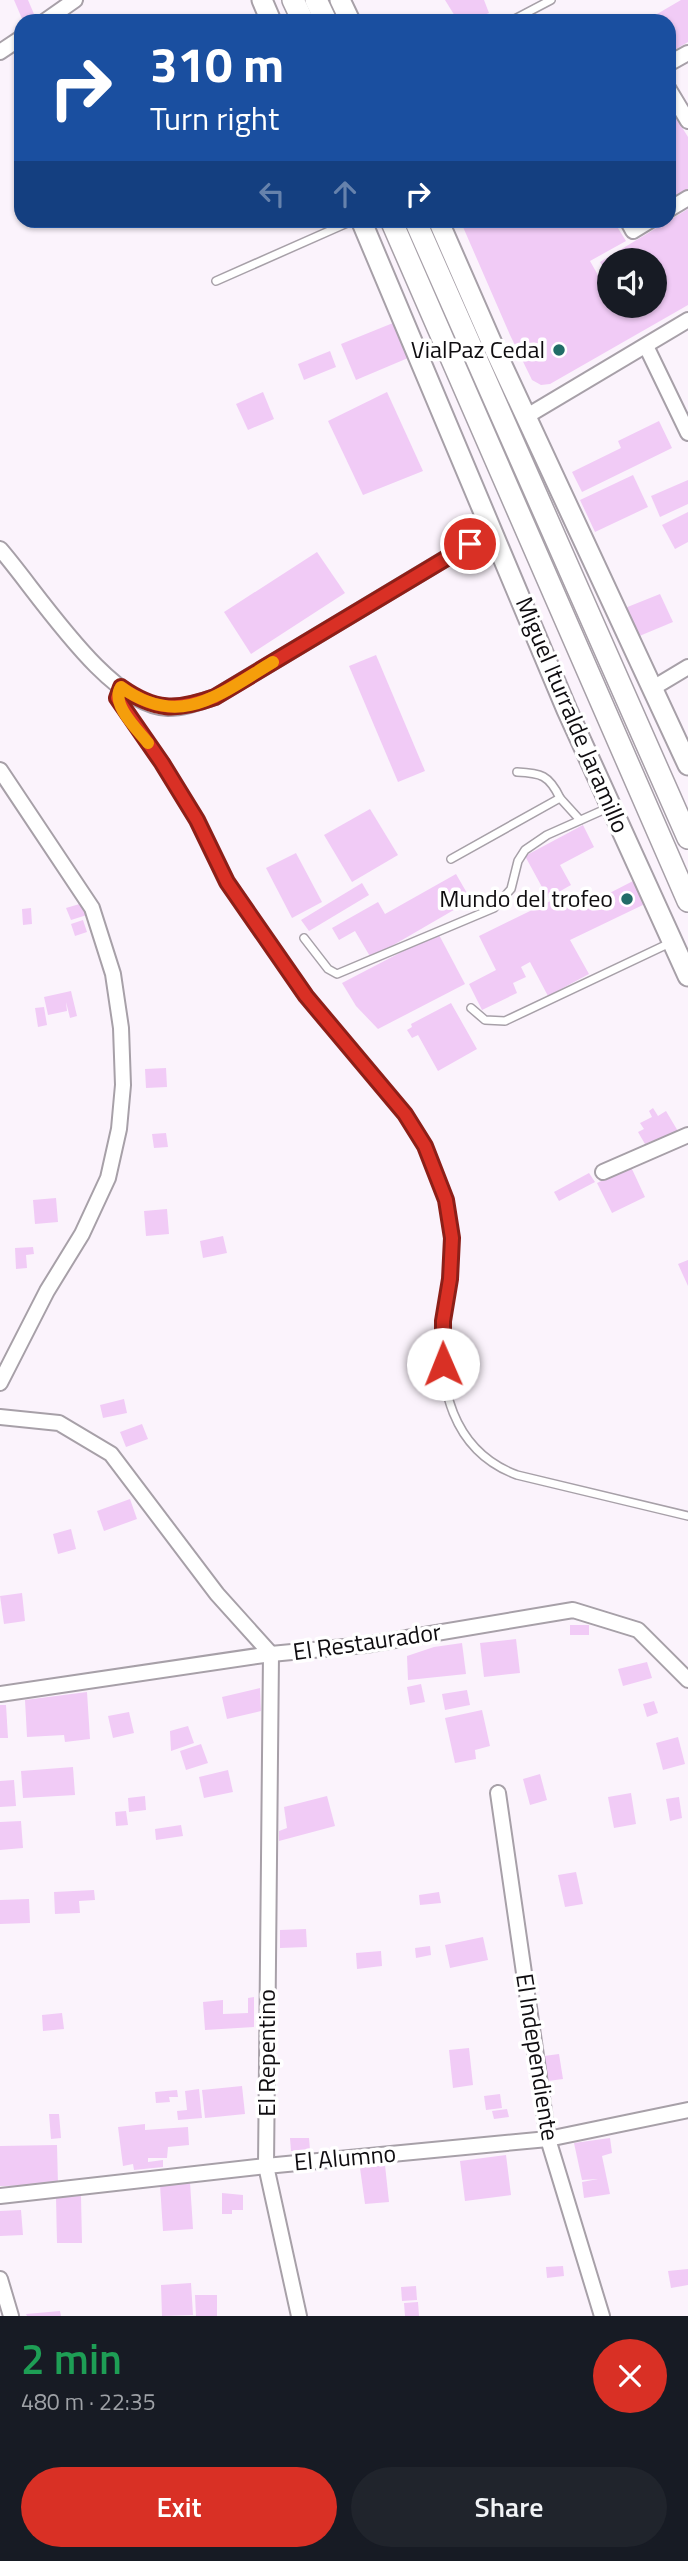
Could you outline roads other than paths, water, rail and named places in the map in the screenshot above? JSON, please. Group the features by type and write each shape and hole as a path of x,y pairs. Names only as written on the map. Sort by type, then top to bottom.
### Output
{"main road":[{"name":"Miguel Iturralde Jaramillo","path":"363,228 567,710 688,976"},
{"name":"Miguel Iturralde Jaramillo","path":"394,228 688,901"},
{"path":"419,228 688,838"},
{"path":"442,228 494,348 688,765"}],"street":[{"path":"55,14 75,0"},
{"path":"676,101 688,121"},
{"path":"527,416 688,320"},
{"path":"646,346 688,433"},
{"path":"0,549 103,674 139,700 166,708 191,705 215,697 493,530"},
{"path":"653,688 688,667"},
{"path":"0,770 92,908 113,974 121,1028 123,1085 119,1129 108,1178 82,1234 47,1291 0,1383"},
{"path":"603,1172 688,1135"},
{"name":"El Restaurador","path":"0,1417 59,1423 111,1454 217,1594 271,1654 365,1645 573,1610 638,1630 688,1680"},
{"path":"0,1694 271,1654"},
{"name":"El Repentino","path":"271,1654 266,2166 299,2316"},
{"name":"El Independiente","path":"498,1793 548,2139 602,2316"},
{"name":"El Alumno","path":"0,2196 266,2166 548,2139 688,2110"},
{"path":"0,2279 11,2316"}],"lane":[{"path":"524,14 551,0"},
{"path":"216,281 336,228"},
{"path":"121,687 117,694 118,702 162,763 197,820 227,882 306,996 405,1114 434,1164 446,1200 452,1238 450,1279 443,1321 443,1364 452,1407 465,1438 480,1455 517,1475 688,1516"},
{"path":"517,772 537,773 548,779 560,798 580,820"},
{"path":"451,859 560,798"},
{"path":"304,939 328,969 337,974 495,908 511,889 518,861 525,850 547,835 611,807"},
{"path":"471,1008 485,1020 505,1021 672,942"}],"place":[{"name":"VialPaz Cedal","path":"559,350"},
{"name":"Mundo del trofeo","path":"627,899"}]}
